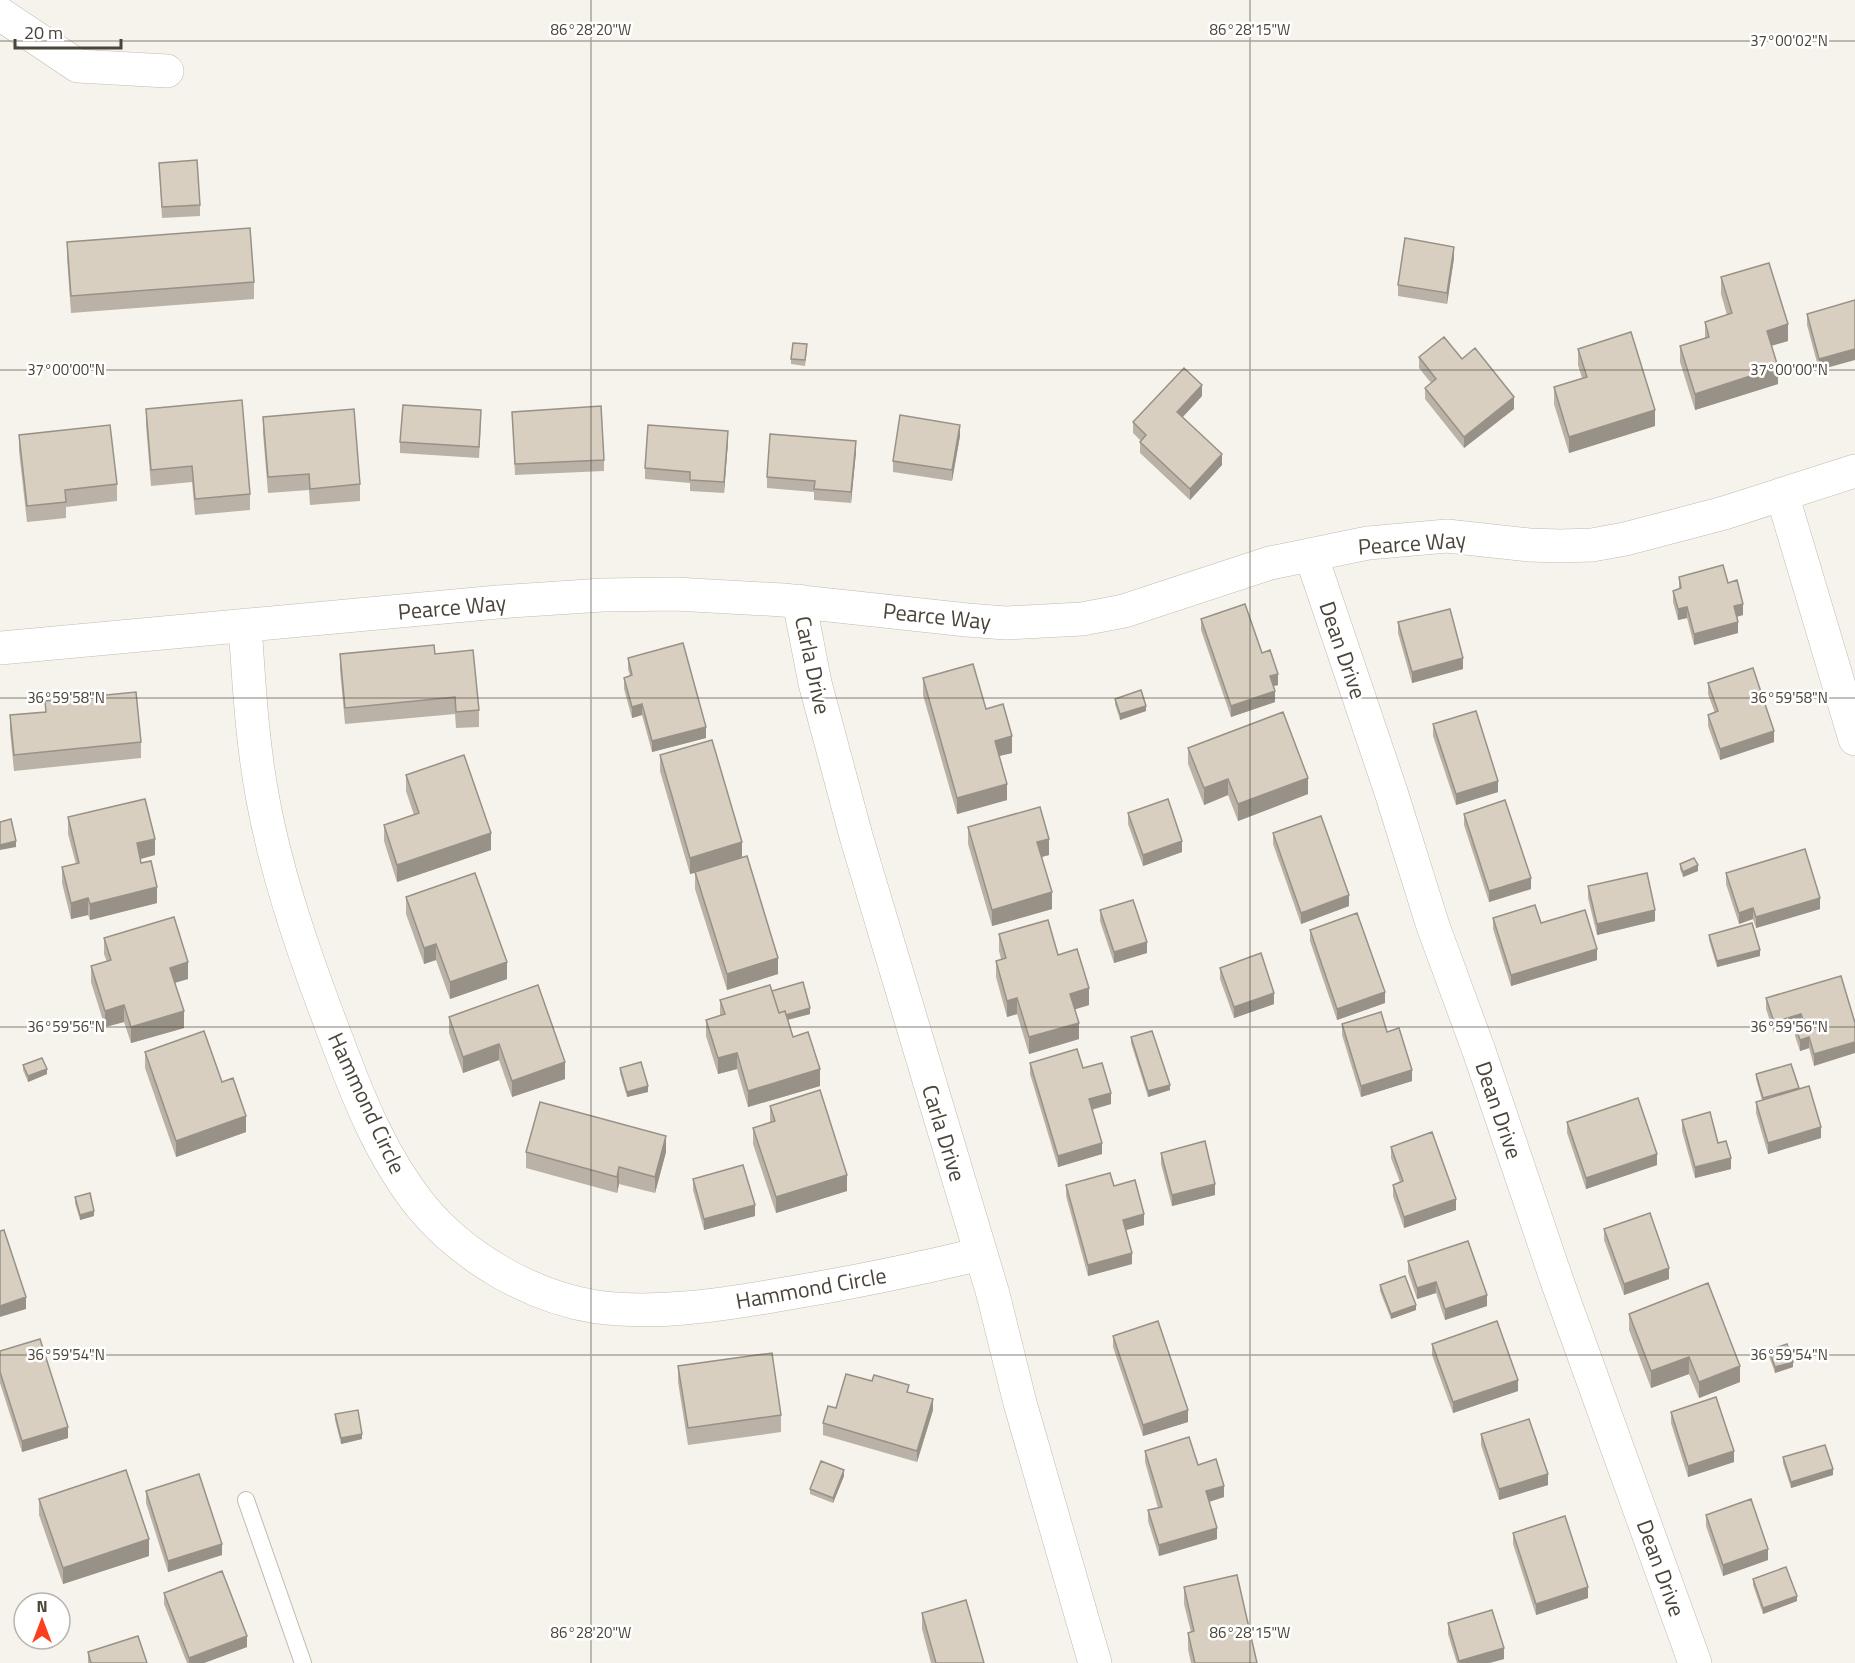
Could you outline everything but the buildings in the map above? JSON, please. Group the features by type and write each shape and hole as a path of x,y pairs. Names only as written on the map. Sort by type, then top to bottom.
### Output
{"street":[{"path":"0,14 78,66 167,71"},
{"name":"Pearce Way","path":"0,648 498,602 603,595 675,594 799,601 1006,623 1082,619 1124,611 1270,563 1368,543 1447,536 1529,545 1592,545 1625,539 1855,471"},
{"path":"1782,494 1855,739"},
{"name":"Dean Drive","path":"1311,555 1391,792 1433,926 1479,1051 1557,1281 1695,1663"},
{"name":"Carla Drive","path":"799,601 815,683 850,815 981,1254 1023,1413 1095,1663"},
{"name":"Hammond Circle","path":"245,625 251,721 263,802 287,893 316,983 347,1067 380,1142 405,1185 423,1208 451,1236 482,1260 509,1276 556,1297 597,1307 640,1309 682,1308 763,1298 920,1269 981,1254"}],"lane":[{"path":"246,1500 303,1663"}]}
